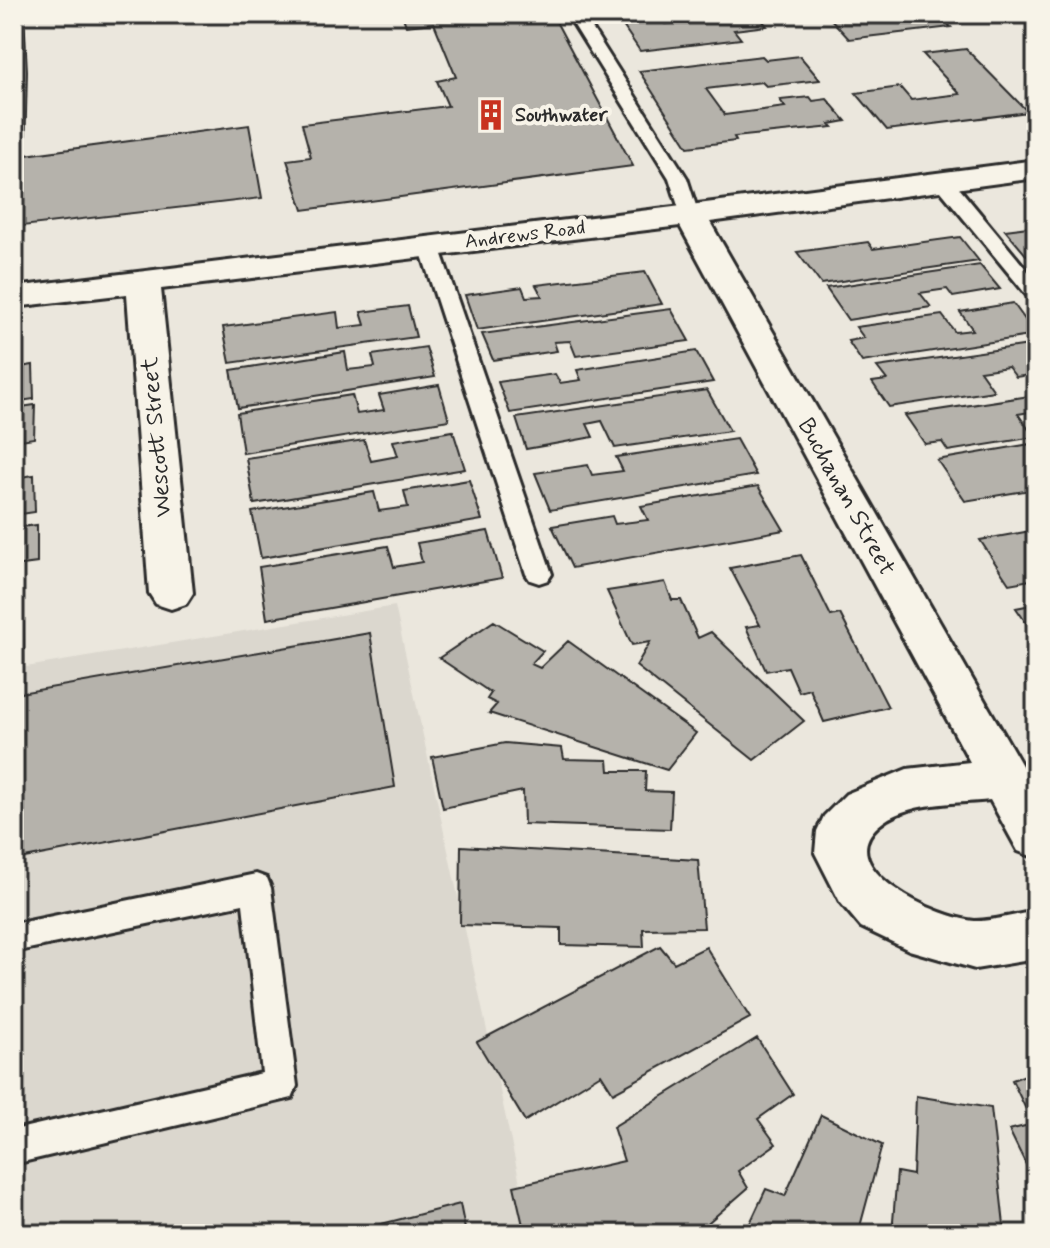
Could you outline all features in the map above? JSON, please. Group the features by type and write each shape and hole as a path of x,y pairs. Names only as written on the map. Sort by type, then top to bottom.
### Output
{"street":[{"name":"Andrews Road","path":"14,297 690,215 1036,169"},
{"name":"Buchanan Street","path":"690,215 1036,836"},
{"name":"Wescott Street","path":"143,281 171,593"},
{"path":"1004,778 907,789 863,809 842,831 840,853 858,886 879,910 928,933 975,945 1036,935"}],"lane":[{"path":"575,14 678,178 690,215"},
{"path":"943,181 1036,294"},
{"path":"429,246 539,574"},
{"path":"14,938 256,888 280,1086 14,1147"}],"shaded area":[{"path":"395,606 531,1234 14,1234 14,669"}],"building":[{"path":"14,14 24,14 27,71 25,155 249,125 262,198 14,227"},
{"name":"Southwater","path":"402,14 552,14 633,166 303,210 287,160 311,157 302,124 448,106 437,81 456,77 434,23 406,26"},
{"path":"615,14 657,14 665,24 710,19 706,14 757,14 767,26 734,30 741,39 640,51"},
{"path":"938,14 951,27 849,39 828,16"},
{"path":"966,49 1028,112 887,130 856,93 900,87 911,100 960,94 923,54"},
{"path":"762,56 766,60 800,56 820,80 766,86 762,82 706,89 725,115 785,107 780,100 810,97 813,101 827,99 846,121 830,124 833,127 734,137 736,141 688,147 639,71"},
{"path":"1036,226 1036,253 1026,255 1005,230"},
{"path":"960,237 979,261 821,284 797,252 868,242 873,249"},
{"path":"980,265 1000,289 953,297 947,289 920,293 931,307 848,320 826,288"},
{"path":"645,272 662,304 477,330 465,295 522,287 526,297 542,296 536,285"},
{"path":"1013,303 1036,335 862,362 848,341 864,338 856,327 942,315 955,332 973,330 960,312"},
{"path":"408,306 416,337 230,363 223,327 337,312 339,328 365,325 361,312"},
{"path":"671,309 689,341 576,356 570,341 554,342 557,351 493,360 482,334"},
{"path":"1036,344 1036,374 1016,377 1008,367 980,371 994,391 889,407 872,382 887,380 877,367"},
{"path":"426,347 435,377 238,408 231,370 345,352 348,370 375,367 372,355"},
{"path":"696,351 713,382 510,413 498,382 555,374 560,383 581,380 577,370"},
{"path":"33,365 34,399 14,402 14,368"},
{"path":"439,385 449,420 243,453 237,413 352,395 357,414 384,410 379,395"},
{"path":"707,390 730,431 615,448 602,421 587,424 593,437 526,449 516,418"},
{"path":"1036,395 1036,411 1018,414 1034,437 948,451 942,442 925,444 905,415"},
{"path":"35,405 34,438 14,441 14,408"},
{"path":"453,431 465,469 254,504 246,458 364,440 371,461 398,456 393,441"},
{"path":"736,439 756,475 550,510 535,473 588,465 592,475 623,471 616,457"},
{"path":"1036,443 1036,489 965,501 937,460"},
{"path":"34,475 35,512 14,515 14,478"},
{"path":"469,480 482,520 261,558 252,512 374,492 379,511 408,507 404,491"},
{"path":"758,486 784,530 572,568 552,526 612,516 615,524 648,520 641,506"},
{"path":"37,525 37,563 14,566 14,528"},
{"path":"1036,530 1036,579 1009,584 980,540"},
{"path":"488,531 502,578 267,619 259,567 388,546 394,567 422,562 417,543"},
{"path":"801,555 831,616 840,614 888,707 824,722 810,689 799,692 788,667 766,671 746,627 760,625 730,568"},
{"path":"665,582 672,600 681,600 698,638 711,632 804,721 754,760 636,666 650,642 632,645 607,591"},
{"path":"1036,604 1036,637 1016,608"},
{"path":"23,615 24,662 14,663 14,617"},
{"path":"494,621 543,651 531,664 540,668 568,641 696,733 667,770 489,713 497,704 487,699 491,693 439,658"},
{"path":"370,633 395,787 14,860 14,694"},
{"path":"505,743 562,748 564,759 608,760 609,771 646,771 645,791 672,792 670,829 524,824 523,791 443,808 432,757"},
{"path":"461,846 698,860 704,928 643,929 644,947 561,945 561,928 460,925"},
{"path":"660,946 674,963 706,947 750,1018 613,1093 601,1074 525,1121 477,1042"},
{"path":"757,1038 793,1094 758,1119 776,1144 738,1171 748,1188 695,1234 525,1234 514,1186 624,1161 613,1127"},
{"path":"1036,1071 1036,1185 1009,1130 1033,1124 1012,1080"},
{"path":"916,1096 991,1108 1005,1234 892,1234 897,1172 913,1175"},
{"path":"821,1115 882,1145 858,1234 745,1234 766,1189 785,1196"},
{"path":"460,1204 466,1234 342,1234"}],"place":[{"name":"Southwater","path":"491,115"}]}
